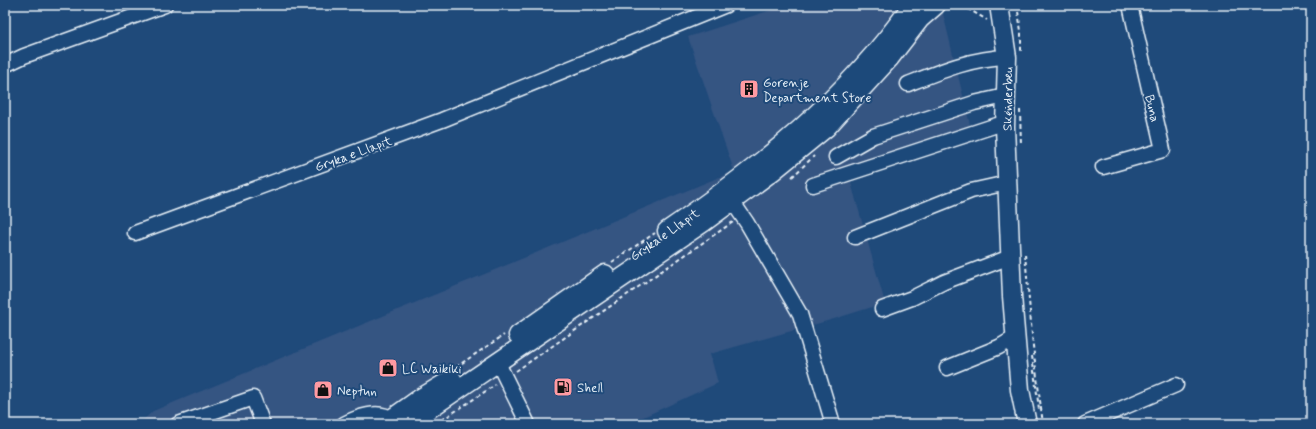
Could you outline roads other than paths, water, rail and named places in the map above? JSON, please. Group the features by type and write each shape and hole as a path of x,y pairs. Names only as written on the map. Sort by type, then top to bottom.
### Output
{"main road":[{"name":"Gryka e Llapit","path":"394,422 419,399 479,363 547,313 698,210 757,167 832,99 862,68 894,30 912,5"},
{"name":"Gryka e Llapit","path":"394,422 497,361 737,208 773,171 827,127 889,59 920,19 936,5"},
{"name":"Skënderbeu","path":"993,12 1016,52 1005,96 1005,127 1007,183 1019,252 1016,340 1020,390 1027,424"}],"street":[{"path":"5,65 24,56 165,5"},
{"name":"Gryka e Llapit","path":"135,233 442,120 726,5"},
{"name":"Buna","path":"1103,167 1163,150 1130,5"},
{"path":"908,84 954,66 1016,52"},
{"path":"836,157 873,136 974,103 1005,96"},
{"path":"813,185 997,125 1005,127"},
{"path":"855,237 971,191 1007,183"},
{"path":"737,208 800,314 833,424"},
{"path":"882,309 912,298 944,282 1019,252"},
{"path":"947,368 1009,341 1016,340"},
{"path":"497,361 528,424"},
{"path":"1085,424 1176,385"},
{"path":"178,424 253,398 263,424"},
{"path":"344,424 358,417 370,415 387,416 394,422"}],"place":[{"name":"Gorenje Department Store","path":"749,89"},
{"name":"LC Waikiki","path":"388,368"},
{"name":"Shell","path":"563,387"},
{"name":"Neptun","path":"323,390"}]}
